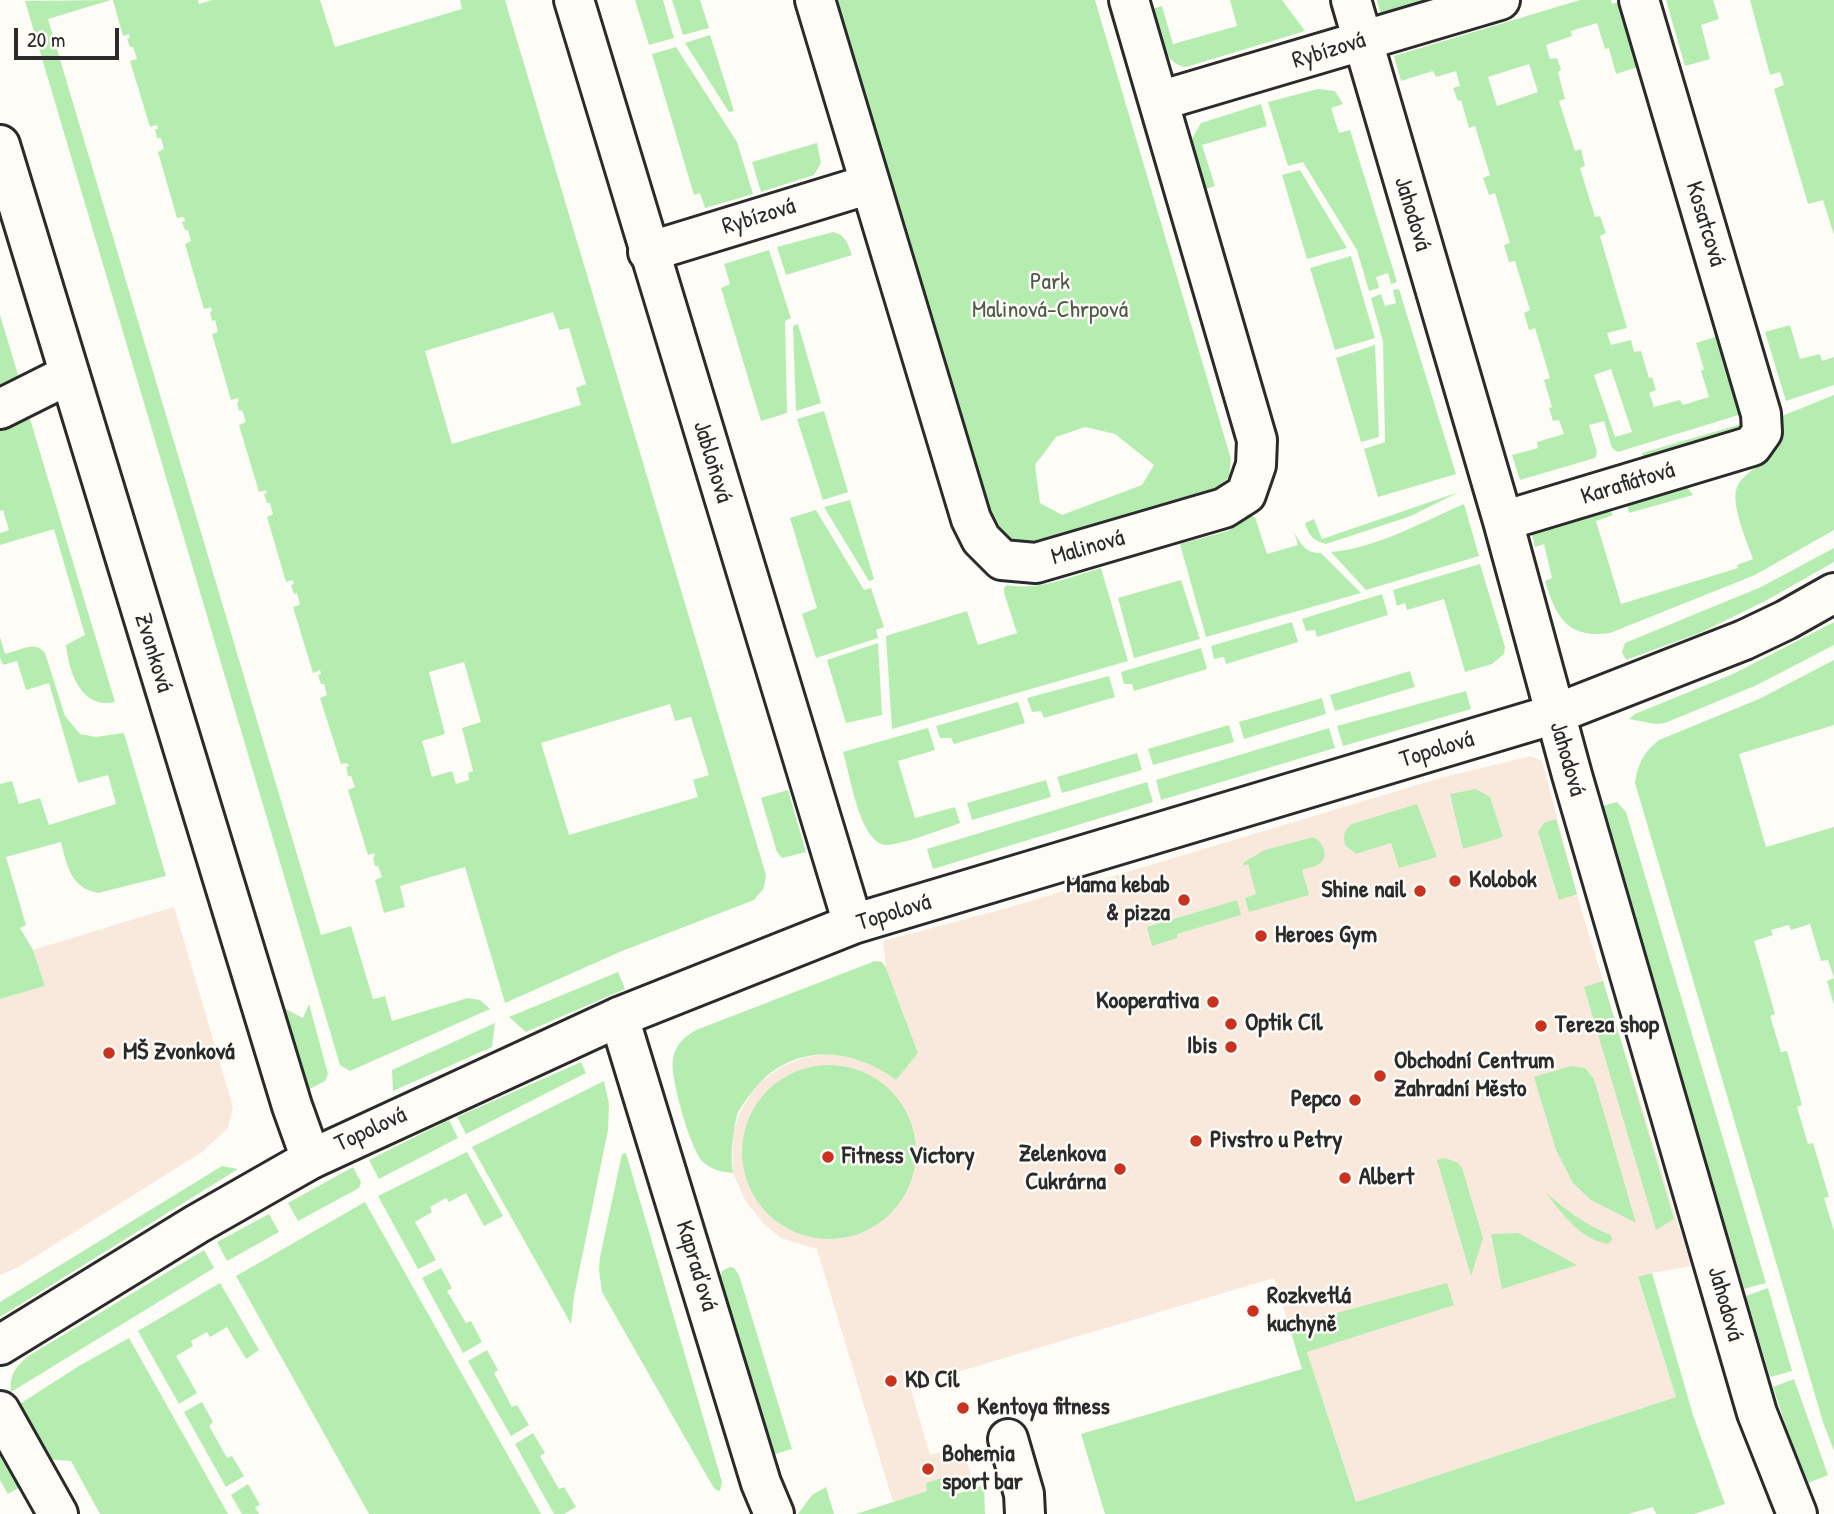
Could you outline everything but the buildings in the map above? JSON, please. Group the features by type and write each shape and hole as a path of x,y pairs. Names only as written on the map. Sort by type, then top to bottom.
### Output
{"street":[{"name":"Jabloňová","path":"574,0 853,924"},
{"name":"Malinová","path":"815,0 967,506 981,539 1002,561 1036,563 1224,508 1247,494 1256,465 1257,440 1129,0"},
{"name":"Jahodová","path":"1350,0 1503,521 1555,714 1757,1413 1797,1514"},
{"name":"Rybízová","path":"1159,101 1500,0"},
{"name":"Kosatcová","path":"1639,0 1762,414 1762,432 1752,446"},
{"name":"Zvonková","path":"0,145 292,1106 311,1159"},
{"name":"Rybízová","path":"648,252 870,184"},
{"path":"0,409 68,375"},
{"name":"Karafiátová","path":"1503,521 1752,446"},
{"name":"Topolová","path":"0,1345 197,1224 311,1159 619,1017 853,924 1555,714 1744,640 1834,593"},
{"name":"Kapraďová","path":"619,1017 761,1483 774,1514"},
{"path":"0,1411 58,1514"},
{"path":"1008,1439 1024,1494 1025,1514"}],"shaded area":[{"path":"1531,756 1542,761 1582,912 1691,1266 1638,1278 1676,1397 1356,1502 1307,1352 1289,1326 1274,1278 910,1386 930,1455 962,1446 972,1478 944,1486 941,1478 926,1483 928,1491 893,1502 817,1249 781,1238 764,1224 746,1202 733,1173 733,1134 739,1115 760,1082 783,1066 806,1057 828,1054 862,1059 896,1079 918,1053 886,968 883,941 1007,908 1444,777"},
{"name":"MŠ Zvonková","path":"174,907 233,1107 228,1128 202,1152 17,1268 0,1275 0,999 45,986 33,950"}],"green space":[{"path":"111,0 48,19 321,935 351,926 373,999 385,996 392,1021 468,998 480,1000 490,1009 350,1071 340,1065 25,1"},
{"path":"113,0 198,0 199,4 212,0 320,0 335,47 462,9 460,0 505,0 766,875 764,888 754,900 622,951 505,1003 465,867 400,886 405,907 384,913 375,880 382,877 378,866 375,866 374,853 368,855 348,790 355,787 351,776 348,776 346,767 349,766 347,763 341,764 320,698 327,695 318,675 321,674 320,670 313,673 293,607 300,605 297,593 294,594 291,585 294,584 293,580 286,582 267,517 273,514 270,503 267,503 264,494 267,493 266,490 259,492 239,425 246,422 242,410 239,411 238,398 231,400 212,334 218,332 215,320 212,321 211,307 204,309 185,244 191,241 188,230 185,230 182,222 185,221 184,217 177,218 158,152 164,149 161,138 157,138 157,125 150,127 130,61 137,59 127,39 130,38 129,34 123,36","holes":["553,312 559,330 569,328 586,384 576,388 581,405 452,444 425,351","464,662 481,722 462,728 473,771 468,773 469,780 456,784 452,771 432,777 422,741 445,734 429,672","670,704 675,721 691,717 709,775 693,780 698,797 569,835 541,743"]},
{"path":"635,0 663,0 674,38 649,45"},
{"path":"672,0 700,0 709,28 683,35"},
{"name":"Park Malinová-Chrpová","path":"828,0 1095,0 1231,459 1229,477 1209,495 1034,548 1016,545 994,532","holes":["1085,427 1115,434 1154,465 1142,485 1062,515 1040,503 1035,465 1056,437"]},
{"path":"1230,0 1282,0 1305,31 1186,67 1171,60 1162,44 1152,9 1162,6 1173,44 1237,26"},
{"path":"1377,0 1434,0 1381,15"},
{"path":"1580,0 1611,0 1612,4 1622,1 1641,66 1616,74 1609,48 1605,49 1597,23 1571,31 1572,36 1546,45 1550,59 1557,58 1561,70 1558,72 1565,99 1559,101 1575,151 1581,149 1585,166 1580,168 1595,217 1600,216 1606,233 1600,236 1627,328 1607,333 1611,345 1631,340 1634,352 1641,351 1649,378 1652,377 1656,390 1649,393 1654,407 1680,400 1683,405 1709,397 1696,343 1722,335 1745,413 1618,452 1612,448 1604,421 1589,425 1597,452 1595,458 1520,480 1512,455 1538,448 1537,442 1564,434 1559,420 1553,421 1549,408 1552,407 1544,380 1550,378 1535,328 1529,330 1524,313 1530,310 1515,261 1509,262 1504,245 1510,243 1495,193 1489,195 1483,178 1490,175 1475,126 1469,128 1461,100 1458,101 1453,88 1460,86 1456,71 1436,77 1433,71 1401,81 1394,56","holes":["1529,64 1538,92 1497,106 1488,77","1611,369 1632,432 1615,437 1594,375"]},
{"path":"1666,0 1713,0 1719,19 1701,25 1710,59 1685,66"},
{"path":"1750,0 1834,0 1834,235 1823,200 1808,204 1774,89 1784,85 1780,72 1770,75"},
{"path":"710,35 734,111 729,112 685,43"},
{"path":"676,47 737,142 753,194 705,208 700,193 694,195 652,54"},
{"path":"1318,89 1335,91 1343,104 1331,108 1339,133 1350,130 1397,282 1391,284 1388,273 1376,277 1379,288 1369,291 1357,250 1303,162 1288,166 1268,102"},
{"path":"1261,104 1267,126 1202,145 1215,186 1205,189 1192,143 1201,123"},
{"path":"817,143 821,163 814,175 761,192 752,162"},
{"path":"1300,170 1347,248 1307,259 1282,175"},
{"path":"833,232 844,238 852,255 786,275 777,247"},
{"path":"769,250 791,318 785,321 787,413 761,421 721,288 730,284 724,264"},
{"path":"1351,256 1375,338 1335,350 1310,268"},
{"path":"1399,289 1456,474 1378,497 1364,449 1385,442 1383,341 1371,298 1381,294 1385,306 1396,303 1393,290"},
{"path":"0,315 19,378 0,388"},
{"path":"798,324 821,403 796,411 793,326"},
{"path":"1790,325 1800,359 1820,354 1822,361 1834,357 1834,385 1786,401 1765,332"},
{"path":"1375,345 1379,437 1361,442 1336,358"},
{"path":"1834,395 1834,530 1755,575 1610,633 1595,634 1573,629 1559,615 1545,581 1552,578 1544,544 1535,547 1531,531 1609,509 1613,515 1596,521 1621,604 1738,568 1737,565 1753,559 1736,506 1736,490 1740,482 1779,446 1783,433 1782,416"},
{"path":"824,411 848,492 823,500 797,419"},
{"path":"30,419 115,702 103,703 85,695 70,666 66,645 85,635 54,529 0,545 0,533 9,530 3,510 0,511 0,430"},
{"path":"1752,421 1748,428 1644,462 1642,453"},
{"path":"1684,483 1693,495 1629,513 1626,500"},
{"path":"1459,492 1411,516 1326,544 1312,537 1305,523 1314,519 1322,539"},
{"path":"850,500 874,579 869,581 824,507"},
{"path":"1464,504 1479,556 1366,590 1331,552 1382,540"},
{"path":"816,510 864,590 871,588 884,627 876,630 878,638 816,658 802,614 817,608 790,518"},
{"path":"1249,516 1255,517 1267,554 1298,545 1294,532 1304,547 1311,552 1321,553 1361,593 1206,637 1180,544 1228,531"},
{"path":"1834,548 1834,562 1767,600 1702,632 1626,660 1622,652 1625,643 1761,587"},
{"path":"1480,564 1505,647 1504,654 1492,664 1465,672 1444,599 1407,610 1405,603 1397,606 1393,590"},
{"path":"1101,568 1128,661 892,729 886,636 967,611 978,645 1017,633 1004,593 1007,585 1043,585"},
{"path":"1181,580 1200,639 1134,658 1118,598"},
{"path":"1382,594 1388,615 1317,637 1315,630 1306,631 1302,619"},
{"path":"1292,622 1298,642 1226,664 1224,657 1214,659 1211,646"},
{"path":"1834,622 1834,645 1757,685 1665,723 1629,719 1635,714 1733,674"},
{"path":"0,637 5,654 32,647 45,653 65,716 80,734 96,737 124,733 166,876 98,893 76,881 68,867 61,842 6,857 26,925 20,928 33,950 45,986 0,999 0,784 12,781 19,804 40,798 49,825 116,804 108,775 78,783 49,683 26,690 17,661 3,665 0,657"},
{"path":"878,643 882,715 846,723 827,660"},
{"path":"1201,648 1207,669 1134,691 1132,684 1124,684 1121,672"},
{"path":"1834,660 1834,725 1739,754 1766,847 1834,827 1834,978 1828,960 1821,961 1810,924 1791,930 1789,925 1771,930 1773,935 1754,941 1775,1014 1770,1016 1781,1052 1787,1051 1802,1105 1797,1107 1808,1144 1813,1143 1829,1197 1824,1198 1834,1231 1834,1451 1823,1422 1635,783 1642,758 1659,740 1759,699"},
{"path":"1410,671 1415,687 1335,711 1330,695"},
{"path":"1109,676 1115,697 1044,718 1041,711 1032,712 1027,698"},
{"path":"1466,691 1471,709 1343,746 1337,726"},
{"path":"1322,698 1326,714 1244,739 1239,722"},
{"path":"1018,702 1025,723 954,744 951,738 940,738 936,726"},
{"path":"1229,725 1234,742 1153,765 1148,749"},
{"path":"928,728 935,750 898,761 915,818 955,807 960,823 903,842 887,845 878,842 863,821 843,752"},
{"path":"1329,728 1335,748 1161,800 1156,780"},
{"path":"1137,753 1142,770 1062,793 1057,777"},
{"path":"1046,780 1051,797 972,820 967,803"},
{"path":"1147,782 1153,802 933,869 927,849"},
{"path":"1476,789 1490,797 1503,837 1463,849 1450,794"},
{"path":"788,790 806,852 782,858 777,852 761,798"},
{"path":"1617,802 1626,812 1766,1283 1744,1289 1602,806"},
{"path":"1417,804 1437,857 1399,868 1391,843 1356,854 1345,845 1345,833 1352,824"},
{"path":"1556,819 1577,894 1559,900 1538,832 1544,823"},
{"path":"1313,837 1320,842 1325,854 1318,865 1302,870 1309,895 1249,912 1245,898 1256,894 1248,864 1243,866 1244,862 1265,850"},
{"path":"1237,900 1241,915 1177,934 1177,938 1152,946 1147,927"},
{"path":"875,961 882,962 886,968 918,1053 896,1080 861,1061 842,1056 805,1057 788,1063 771,1073 756,1087 738,1113 732,1144 733,1173 717,1170 703,1162 687,1129 674,1080 673,1059 681,1042 696,1030"},
{"path":"618,972 625,989 526,1032 509,1017"},
{"path":"1834,978 1834,1005 1827,981"},
{"path":"1603,981 1674,1219 1656,1230 1584,987"},
{"path":"274,1003 303,1018 309,1004 328,1074 325,1081 306,1091"},
{"path":"495,1023 492,1047 393,1091 392,1070"},
{"path":"581,1062 586,1073 466,1134 457,1117"},
{"name":"Fitness Victory","path":"829,1065 862,1071 891,1090 910,1119 916,1152 910,1185 891,1214 862,1233 829,1239 796,1233 767,1214 748,1185 742,1152 748,1119 767,1090 796,1071"},
{"path":"1571,1066 1585,1068 1594,1079 1636,1223 1591,1200 1573,1183 1556,1150 1534,1077"},
{"path":"604,1081 609,1104 608,1130 574,1296 571,1324 472,1147"},
{"path":"449,1120 458,1138 379,1179 369,1160"},
{"path":"467,1152 503,1216 484,1226 466,1193 449,1202 446,1198 430,1207 432,1212 415,1222 436,1260 418,1269 378,1196"},
{"path":"626,1153 722,1482 720,1491 712,1485 602,1292 600,1257 622,1154"},
{"path":"1445,1158 1458,1163 1462,1168 1483,1238 1471,1276 1437,1160"},
{"path":"222,1166 238,1169 0,1317 0,1302"},
{"path":"353,1167 361,1182 359,1188 298,1221 288,1203"},
{"path":"1545,1192 1584,1221 1611,1235 1612,1240 1608,1244 1588,1237 1565,1216"},
{"path":"365,1202 541,1514 369,1514 236,1276"},
{"path":"269,1214 279,1232 227,1261 217,1242"},
{"path":"1518,1233 1577,1265 1502,1289 1491,1234"},
{"path":"204,1250 214,1268 11,1392 11,1380 15,1371 30,1355"},
{"path":"730,1267 739,1275 792,1449 772,1455 720,1276 722,1271"},
{"path":"441,1268 452,1288 447,1291 466,1323 471,1321 482,1342 463,1353 422,1278"},
{"path":"1652,1273 1693,1415 1725,1504 1694,1514 1656,1514 1653,1507 1628,1514 1105,1514 1081,1434 1302,1369 1289,1326 1447,1283 1454,1305 1307,1352 1356,1502 1676,1397 1638,1277"},
{"path":"220,1283 259,1350 246,1359 227,1327 210,1337 207,1332 191,1341 193,1346 176,1356 197,1393 179,1404 138,1331"},
{"path":"1768,1288 1792,1371 1770,1377 1746,1296"},
{"path":"129,1338 228,1514 100,1514 71,1461 43,1459 15,1407"},
{"path":"487,1350 498,1370 494,1373 512,1407 517,1405 529,1425 511,1436 468,1361"},
{"path":"1794,1379 1828,1475 1808,1483 1773,1387"},
{"path":"202,1402 213,1422 209,1426 227,1458 232,1456 244,1476 226,1487 184,1412"},
{"path":"533,1433 545,1453 540,1456 559,1489 564,1487 576,1507 564,1514 554,1514 515,1444"},
{"path":"0,1446 22,1486 8,1494 0,1480"},
{"path":"941,1478 944,1486 953,1483 956,1494 984,1485 985,1514 856,1514 927,1491 926,1483"},
{"path":"248,1484 260,1505 255,1507 259,1514 242,1514 231,1495"},
{"path":"826,1487 834,1514 798,1514 812,1495"}],"place":[{"name":"Kolobok","path":"1455,881"},
{"name":"Shine nail","path":"1420,891"},
{"name":"Mama kebab & pizza","path":"1184,900"},
{"name":"Heroes Gym","path":"1261,936"},
{"name":"Kooperativa","path":"1213,1002"},
{"name":"Optik Cíl","path":"1231,1024"},
{"name":"Tereza shop","path":"1541,1026"},
{"name":"Ibis","path":"1231,1047"},
{"name":"MŠ Zvonková","path":"109,1053"},
{"name":"Obchodní Centrum Zahradní Město","path":"1380,1076"},
{"name":"Pepco","path":"1355,1100"},
{"name":"Pivstro u Petry","path":"1196,1141"},
{"name":"Fitness Victory","path":"828,1157"},
{"name":"Zelenkova Cukrárna","path":"1120,1169"},
{"name":"Albert","path":"1345,1178"},
{"name":"Rozkvetlá kuchyně","path":"1253,1311"},
{"name":"KD Cíl","path":"891,1381"},
{"name":"Kentoya fitness","path":"963,1408"},
{"name":"Bohemia sport bar","path":"928,1469"}]}
